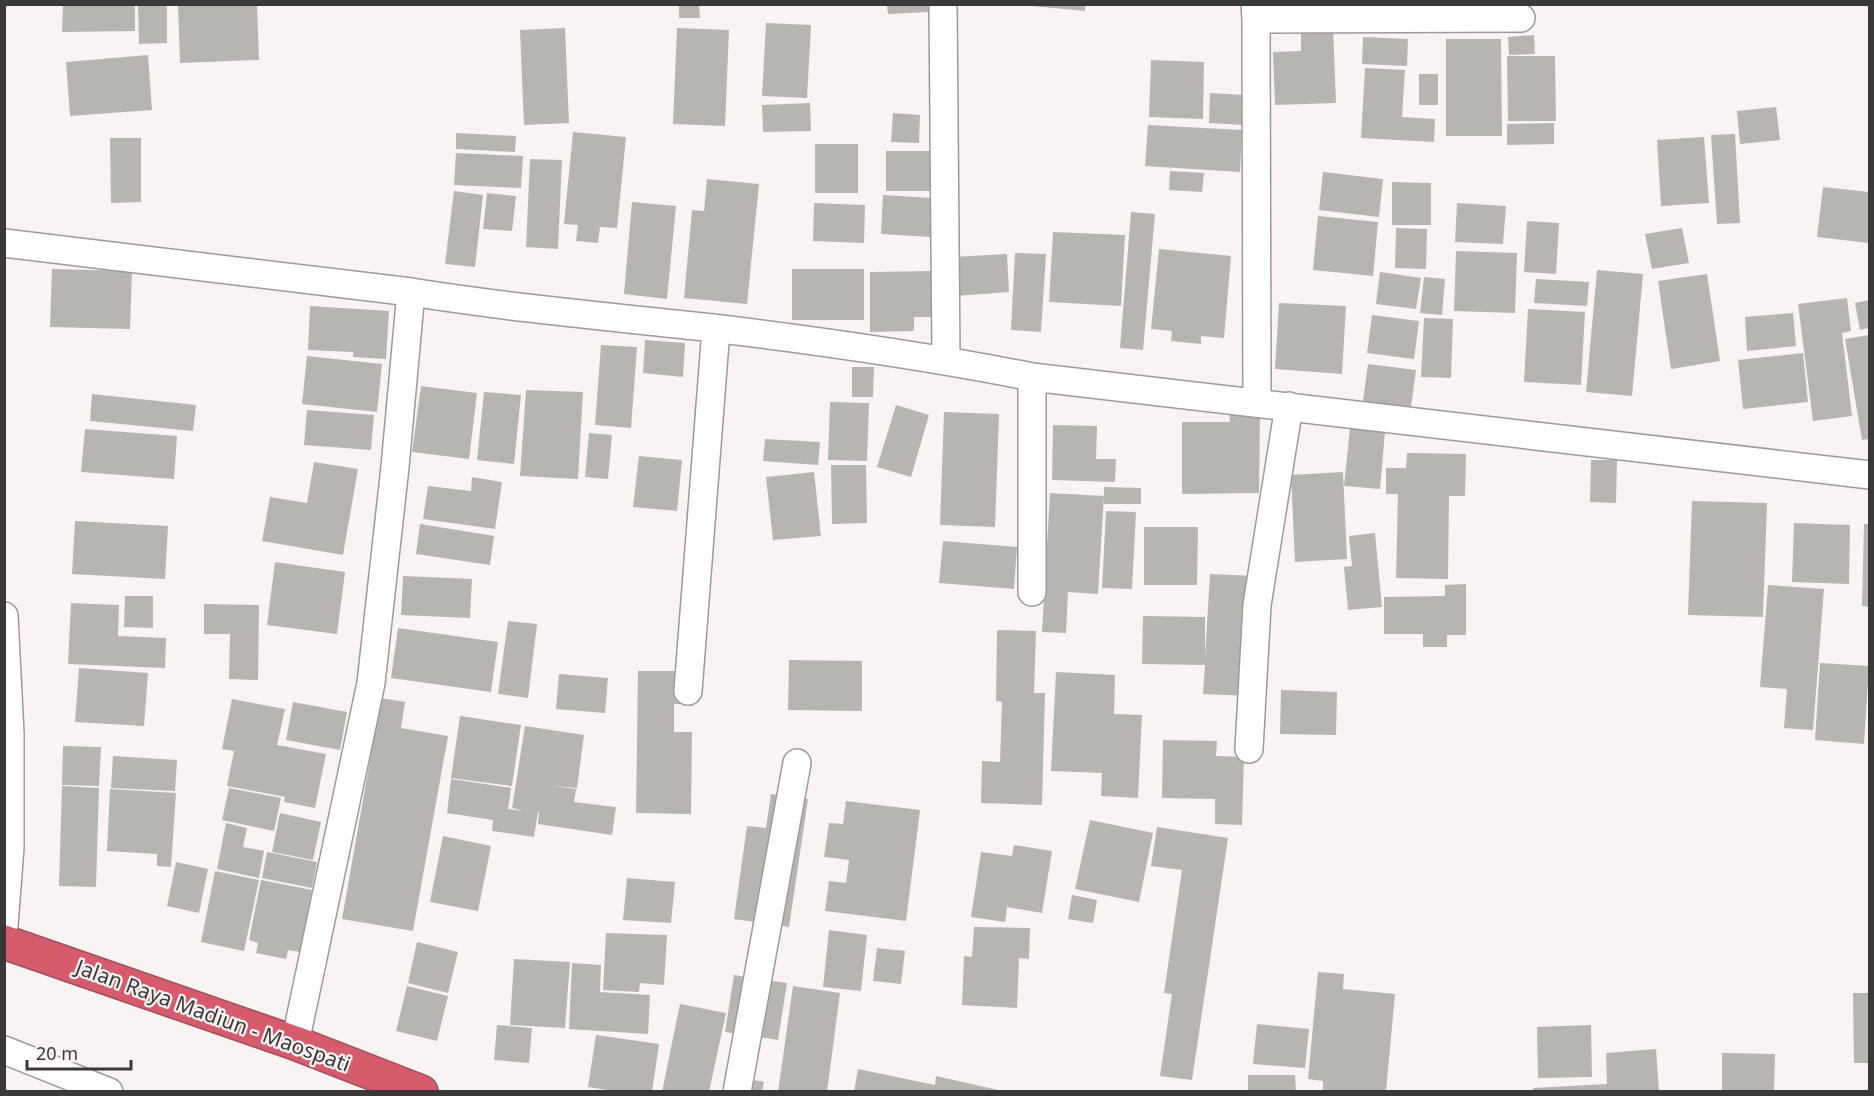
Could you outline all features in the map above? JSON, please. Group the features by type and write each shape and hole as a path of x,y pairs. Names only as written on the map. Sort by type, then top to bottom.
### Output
{"highway":[{"name":"Jalan Raya Madiun - Maospati","path":"4,942 295,1043 421,1092"}],"street":[{"path":"943,4 946,360"},
{"path":"1257,402 1256,12 1521,18"},
{"path":"4,243 411,292 489,304 716,329 946,360 1032,377 1869,475"},
{"path":"295,1043 371,683 395,467 411,292"},
{"path":"688,692 716,329"},
{"path":"1032,377 1032,592"},
{"path":"1250,748 1257,605 1289,406"},
{"path":"4,616 9,734 10,848 4,926"},
{"path":"736,1092 797,763"},
{"path":"4,1050 109,1092"}],"building":[{"path":"63,4 135,4 135,31 62,32"},
{"path":"138,4 167,4 167,43 139,44"},
{"path":"178,4 257,4 259,60 180,63"},
{"path":"679,4 699,4 700,18 679,18"},
{"path":"1032,4 1085,4 1085,11 1031,6"},
{"path":"887,5 929,5 930,12 888,14"},
{"path":"766,23 811,25 807,98 762,96"},
{"path":"1333,26 1336,103 1275,105 1273,52 1301,51 1301,28"},
{"path":"565,28 569,123 524,125 520,30"},
{"path":"677,28 729,30 725,126 673,124"},
{"path":"1534,35 1535,54 1509,55 1508,37"},
{"path":"1363,37 1408,39 1407,66 1362,64"},
{"path":"1446,39 1501,39 1502,136 1446,136"},
{"path":"148,55 152,110 70,116 66,62"},
{"path":"1507,56 1555,56 1556,121 1508,121"},
{"path":"1151,60 1204,62 1203,119 1149,117"},
{"path":"1365,68 1405,70 1402,117 1435,119 1434,142 1361,138"},
{"path":"1419,74 1438,74 1438,105 1419,105"},
{"path":"1210,93 1245,95 1243,125 1209,123"},
{"path":"810,103 811,131 763,132 762,105"},
{"path":"1776,107 1780,140 1740,144 1737,111"},
{"path":"893,113 920,115 919,143 891,142"},
{"path":"1554,123 1554,144 1507,145 1507,124"},
{"path":"1148,125 1242,130 1240,172 1145,166"},
{"path":"573,132 626,137 617,228 600,227 598,243 576,241 578,225 564,224"},
{"path":"456,133 516,136 515,152 456,149"},
{"path":"1735,134 1740,223 1717,224 1711,135"},
{"path":"1704,137 1709,203 1661,206 1657,140"},
{"path":"110,138 141,138 141,202 111,203"},
{"path":"815,144 858,144 858,193 815,193"},
{"path":"886,151 932,151 931,191 886,191"},
{"path":"456,153 523,156 521,188 454,185"},
{"path":"530,159 562,160 558,249 526,247"},
{"path":"1170,171 1204,173 1202,192 1169,190"},
{"path":"1323,172 1383,179 1379,217 1319,210"},
{"path":"707,179 759,184 747,304 684,298 692,210 704,211"},
{"path":"1392,182 1431,183 1431,225 1392,225"},
{"path":"1823,187 1869,192 1869,243 1817,237"},
{"path":"454,191 483,195 475,267 445,264"},
{"path":"487,193 516,196 512,231 483,229"},
{"path":"883,195 932,198 930,237 881,234"},
{"path":"632,202 676,206 667,299 624,294"},
{"path":"814,203 865,205 864,243 813,241"},
{"path":"1457,203 1506,206 1503,244 1455,242"},
{"path":"1131,212 1155,214 1143,350 1120,348"},
{"path":"1318,216 1378,222 1373,276 1313,270"},
{"path":"1527,221 1559,223 1556,274 1524,272"},
{"path":"1396,228 1427,229 1426,269 1395,268"},
{"path":"1682,228 1689,263 1652,269 1645,234"},
{"path":"1053,232 1125,235 1121,306 1049,302"},
{"path":"1159,249 1231,256 1224,338 1201,336 1201,344 1171,341 1172,331 1151,329"},
{"path":"1456,251 1517,253 1515,313 1454,311"},
{"path":"1015,253 1046,254 1041,332 1011,330"},
{"path":"1007,254 1009,292 955,296 952,257"},
{"path":"52,269 132,271 130,329 50,327"},
{"path":"792,269 864,269 864,320 792,320"},
{"path":"1597,270 1643,274 1632,396 1586,392"},
{"path":"933,271 934,317 914,317 914,331 870,332 870,272"},
{"path":"1380,272 1421,278 1416,309 1376,304"},
{"path":"1707,274 1720,361 1671,369 1658,281"},
{"path":"1424,277 1445,279 1442,315 1420,313"},
{"path":"1536,279 1589,282 1587,306 1534,303"},
{"path":"1847,298 1851,331 1842,333 1852,416 1813,421 1798,304"},
{"path":"1869,300 1869,328 1860,330 1855,303"},
{"path":"1279,303 1346,306 1342,374 1275,369"},
{"path":"310,306 389,311 386,359 353,357 353,352 308,350"},
{"path":"1528,309 1585,312 1581,385 1524,382"},
{"path":"1793,313 1796,346 1747,351 1745,317"},
{"path":"1372,315 1419,321 1414,359 1367,353"},
{"path":"1424,318 1453,319 1451,378 1421,377"},
{"path":"1869,335 1869,439 1862,440 1845,339"},
{"path":"645,340 685,343 683,377 643,373"},
{"path":"601,345 637,347 631,428 595,425"},
{"path":"1803,353 1808,402 1743,409 1738,360"},
{"path":"307,356 382,364 377,412 302,404"},
{"path":"1368,364 1416,370 1410,414 1362,408"},
{"path":"852,367 874,367 873,397 852,397"},
{"path":"421,386 477,393 469,459 412,452"},
{"path":"526,390 583,392 578,479 520,476"},
{"path":"484,392 521,395 514,464 477,460"},
{"path":"92,394 196,405 193,431 90,421"},
{"path":"830,402 869,403 867,461 828,460"},
{"path":"896,405 929,415 911,477 877,467"},
{"path":"307,410 374,415 371,450 304,445"},
{"path":"944,412 999,414 995,527 940,525"},
{"path":"1229,412 1260,412 1259,493 1182,494 1182,422 1230,422"},
{"path":"1053,425 1097,426 1096,459 1116,459 1115,482 1052,480"},
{"path":"1350,428 1385,432 1380,489 1344,486"},
{"path":"85,429 177,436 174,479 81,472"},
{"path":"589,433 612,435 608,479 585,477"},
{"path":"765,439 820,442 818,465 763,461"},
{"path":"1407,453 1466,454 1465,496 1449,496 1448,579 1396,578 1398,494 1386,494 1386,468 1406,468"},
{"path":"639,456 682,460 677,511 633,507"},
{"path":"1591,460 1617,460 1616,503 1590,502"},
{"path":"314,462 358,469 343,555 262,541 270,497 307,503"},
{"path":"831,465 866,465 867,523 832,524"},
{"path":"814,472 821,536 773,540 766,477"},
{"path":"1343,472 1347,559 1295,562 1291,475"},
{"path":"472,477 502,482 495,529 423,519 428,486 471,491"},
{"path":"1104,487 1141,488 1141,504 1104,504"},
{"path":"1050,493 1104,496 1098,594 1068,592 1066,633 1042,632"},
{"path":"1692,501 1767,503 1763,617 1688,615"},
{"path":"1106,511 1136,512 1132,589 1102,588"},
{"path":"75,521 168,526 165,579 72,574"},
{"path":"1794,523 1850,525 1849,584 1792,582"},
{"path":"420,524 494,536 490,565 416,554"},
{"path":"1864,524 1869,524 1869,607 1862,606"},
{"path":"1144,527 1198,527 1197,585 1144,585"},
{"path":"1375,533 1382,607 1348,610 1344,567 1352,566 1349,536"},
{"path":"943,541 1017,547 1014,589 939,583"},
{"path":"275,562 345,572 337,634 267,625"},
{"path":"1210,574 1256,576 1248,696 1203,694 1205,665 1142,664 1143,616 1205,617 1205,657"},
{"path":"403,576 472,579 470,618 401,615"},
{"path":"1466,584 1466,635 1447,635 1447,647 1423,647 1423,634 1384,634 1384,597 1445,596 1445,585"},
{"path":"1768,585 1824,589 1813,730 1784,728 1787,689 1760,687"},
{"path":"125,596 153,596 153,628 124,627"},
{"path":"71,603 119,605 118,636 166,638 165,668 68,664"},
{"path":"204,604 259,605 258,680 229,679 230,634 204,634"},
{"path":"508,621 537,624 528,698 498,694"},
{"path":"398,628 498,642 491,692 391,678"},
{"path":"997,630 1036,631 1034,693 1045,693 1042,805 981,803 982,761 1000,762 1002,702 996,701"},
{"path":"789,660 862,661 862,711 788,710"},
{"path":"1820,663 1869,666 1864,744 1815,740"},
{"path":"79,668 148,673 144,726 75,722"},
{"path":"638,671 680,671 680,704 674,704 674,732 692,732 691,814 636,813"},
{"path":"1056,672 1115,675 1114,714 1142,715 1138,798 1101,796 1102,773 1051,771"},
{"path":"559,674 608,678 605,713 556,709"},
{"path":"1281,690 1337,692 1336,735 1280,734"},
{"path":"381,698 405,702 401,728 448,736 413,931 342,919"},
{"path":"232,699 285,709 277,745 326,754 315,808 284,802 285,797 227,786 234,751 222,749"},
{"path":"293,702 347,712 340,750 286,740"},
{"path":"460,716 521,725 512,786 451,778"},
{"path":"525,726 584,735 577,788 552,786 576,789 574,802 616,807 612,835 538,824 539,812 534,837 492,831 493,820 447,813 451,779 511,788 508,809 523,811 512,808"},
{"path":"1163,740 1217,741 1216,756 1244,757 1242,825 1215,824 1215,799 1162,798"},
{"path":"63,746 101,747 99,786 62,785"},
{"path":"113,756 177,760 175,791 111,788"},
{"path":"62,786 99,788 96,887 59,886"},
{"path":"229,788 281,798 274,831 222,820"},
{"path":"110,789 176,793 171,867 157,866 157,854 107,851"},
{"path":"771,794 808,799 789,927 734,919 747,826 766,828"},
{"path":"846,801 920,810 906,921 825,911 829,881 846,883 849,860 824,857 829,823 843,824"},
{"path":"280,813 321,822 313,860 272,852"},
{"path":"1090,820 1153,833 1139,902 1075,889"},
{"path":"226,823 247,828 243,847 264,851 259,878 217,869"},
{"path":"1157,827 1228,838 1192,1080 1160,1076 1172,994 1164,993 1182,870 1151,866"},
{"path":"443,836 491,846 478,911 430,902"},
{"path":"1014,845 1052,851 1042,913 1007,907 1005,922 971,917 981,852 1012,856"},
{"path":"267,852 317,862 312,888 262,878"},
{"path":"176,862 208,869 199,913 167,906"},
{"path":"215,871 259,880 244,951 201,942"},
{"path":"627,878 675,882 671,923 623,920"},
{"path":"261,880 312,890 300,952 288,950 286,959 256,953 258,943 249,940"},
{"path":"1072,895 1097,900 1093,923 1068,919"},
{"path":"974,927 1030,928 1029,959 1019,958 1017,1008 962,1005 964,956 972,957"},
{"path":"829,930 867,935 861,991 823,987"},
{"path":"606,933 667,935 664,985 640,983 639,992 603,990"},
{"path":"417,942 458,952 448,993 408,983"},
{"path":"877,948 905,951 901,984 873,981"},
{"path":"514,959 570,962 565,1028 510,1025"},
{"path":"572,963 601,965 600,992 650,995 648,1034 569,1029"},
{"path":"1318,972 1344,974 1343,989 1395,994 1386,1092 1323,1092 1323,1081 1308,1079"},
{"path":"734,975 787,983 778,1040 725,1032"},
{"path":"407,986 448,996 437,1041 396,1031"},
{"path":"793,986 840,993 827,1092 778,1092"},
{"path":"1853,993 1869,993 1869,1063 1854,1063"},
{"path":"680,1004 726,1013 709,1092 662,1092"},
{"path":"1257,1024 1309,1029 1305,1068 1253,1064"},
{"path":"497,1025 532,1028 529,1063 494,1060"},
{"path":"1591,1025 1592,1077 1538,1078 1537,1027"},
{"path":"596,1035 659,1044 652,1092 620,1092 588,1087"},
{"path":"1656,1049 1659,1092 1533,1092 1533,1088 1607,1084 1606,1053"},
{"path":"1722,1053 1775,1054 1774,1092 1722,1092"},
{"path":"858,1069 935,1085 936,1076 1007,1092 854,1092"},
{"path":"728,1075 764,1082 762,1092 725,1092"},
{"path":"1248,1075 1295,1075 1296,1092 1248,1092"}]}
